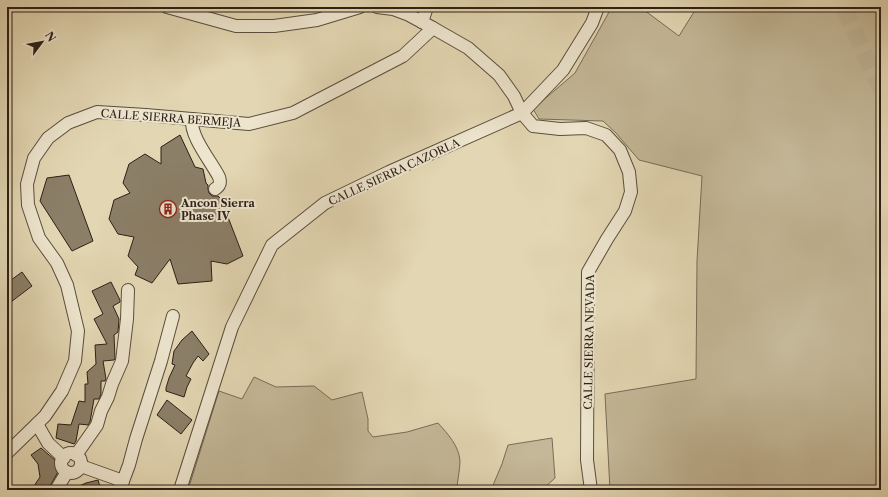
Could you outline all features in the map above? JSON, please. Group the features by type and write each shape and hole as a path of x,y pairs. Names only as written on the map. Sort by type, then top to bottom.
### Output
{"street":[{"path":"167,7 236,26 274,26 317,20 360,7"},
{"path":"377,7 393,9 409,15 468,48 499,75 514,96 522,113 563,70 592,23 598,7"},
{"path":"427,7 427,25"},
{"name":"CALLE SIERRA BERMEJA","path":"7,453 45,416 62,391 75,361 78,331 67,285 57,263 39,238 28,205 27,184 34,158 48,138 68,122 97,112 249,124 293,114 403,56 427,25"},
{"name":"CALLE SIERRA CAZORLA","path":"180,490 232,326 272,245 325,203 389,172 522,113"},
{"name":"CALLE SIERRA NEVADA","path":"522,113 533,126 560,129 586,128 606,135 620,150 629,172 631,192 625,211 606,239 588,272 587,460 590,490"},
{"path":"192,119 194,133 219,177 220,184 215,189"},
{"path":"128,290 127,318 122,361 101,411 97,425 78,460 77,471 74,473 67,472 64,470 62,464 64,458 69,454 78,460 121,485 129,465 161,362 173,316"},
{"path":"37,424 48,443 64,458"},
{"path":"56,490 67,472"}],"shaded area":[{"path":"610,7 640,7 679,36 697,7 881,7 881,490 610,490 605,394 696,379 697,261 702,176 639,160 616,133 603,121 539,119 533,109 575,73 608,14"},
{"path":"254,377 276,387 314,386 332,400 362,392 368,419 368,431 373,437 407,432 438,423 446,431 458,450 460,465 457,490 188,490 219,391 242,399"},
{"path":"552,438 555,478 542,490 491,490 508,445"}],"building":[{"name":"Ancon Sierra Phase IV","path":"180,135 195,167 203,169 209,193 212,196 218,196 221,199 243,256 227,264 211,261 212,281 178,284 170,259 152,283 135,275 138,267 128,256 134,237 118,234 109,219 114,200 130,193 123,183 129,164 145,154 161,164 161,147"},
{"path":"69,175 93,241 72,251 40,201 47,178"},
{"path":"22,272 32,286 7,305 7,283"},
{"path":"111,282 120,300 120,302 113,306 119,319 118,332 114,335 115,359 103,361 106,379 105,381 101,381 101,394 99,399 94,399 90,422 88,425 79,424 76,441 74,444 56,438 58,424 71,425 79,401 85,402 85,384 88,384 87,372 96,364 95,345 107,344 94,319 103,314 92,291"},
{"path":"192,331 209,354 203,361 198,356 193,363 186,376 191,379 184,397 166,391 166,388 175,365 172,364 174,351 182,340"},
{"path":"167,400 192,420 181,434 157,415"},
{"path":"41,448 56,461 58,472 49,490 41,490 34,486 40,477 38,464 31,455"},
{"path":"98,480 101,490 70,490 86,483"}],"tunnel":[{"path":"843,7 881,90"}],"place":[{"name":"Ancon Sierra Phase IV","path":"168,209"}]}
